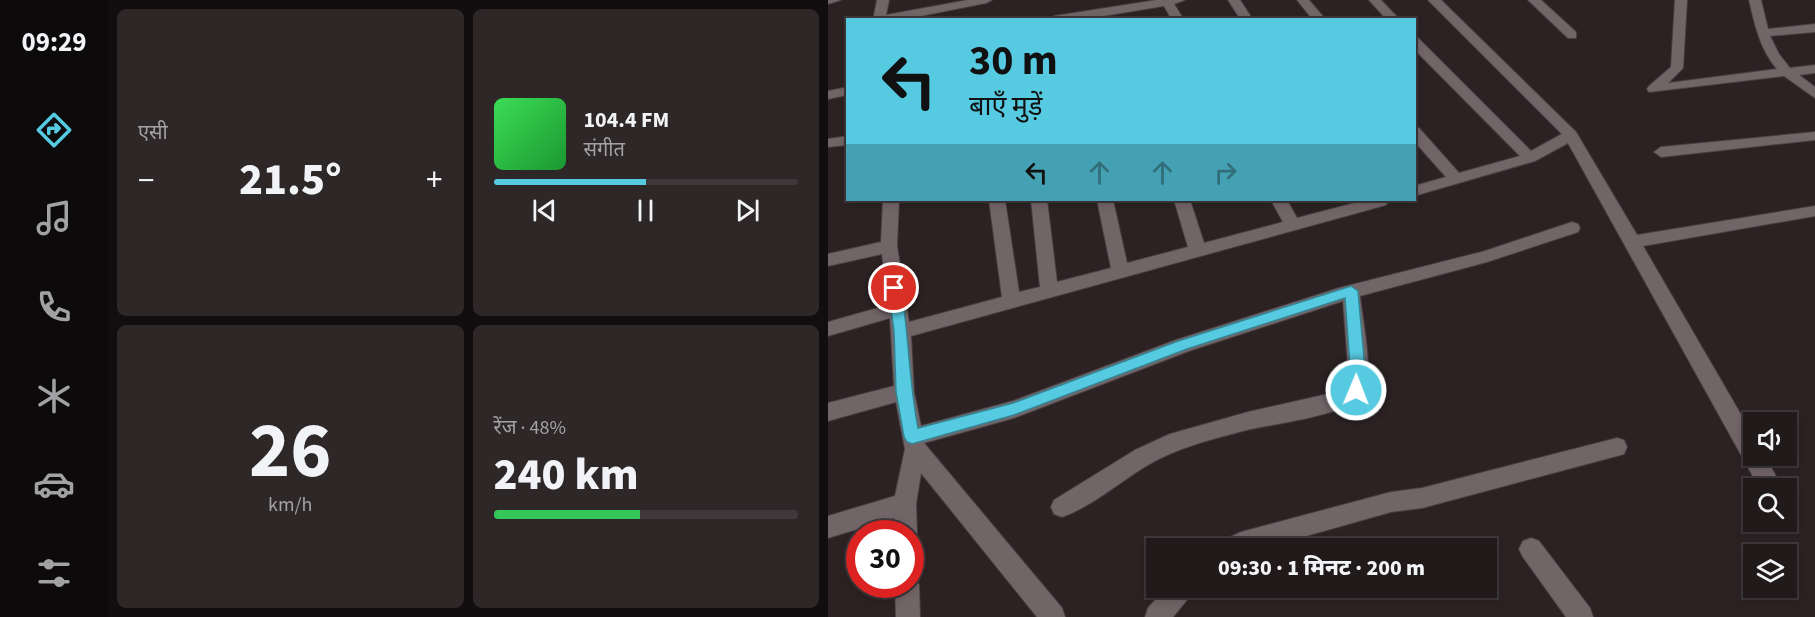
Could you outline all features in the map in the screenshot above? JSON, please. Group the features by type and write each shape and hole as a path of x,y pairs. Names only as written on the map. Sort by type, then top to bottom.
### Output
{"street":[{"path":"828,1 835,0"},
{"path":"880,18 883,0"},
{"path":"891,18 986,0"},
{"path":"1234,0 1246,18"},
{"path":"1303,0 1318,18"},
{"path":"1375,0 1392,18"},
{"path":"1434,0 1571,135 1766,478"},
{"path":"1534,0 1572,35"},
{"path":"1681,0 1677,68 1654,89 1815,69"},
{"path":"1755,0 1763,33 1773,58 1786,72 1815,94"},
{"path":"1063,18 1124,4 1173,1 1177,18"},
{"path":"1763,33 1815,28"},
{"path":"1416,42 1530,158"},
{"path":"828,95 846,92"},
{"path":"1416,133 1455,178"},
{"path":"1416,190 1530,158 1571,135"},
{"path":"1661,153 1815,136"},
{"path":"828,144 846,140"},
{"path":"891,201 889,246 901,331 904,392 914,443 905,504 906,520"},
{"path":"997,201 1011,301"},
{"path":"1039,201 1049,291"},
{"path":"1105,201 1120,273"},
{"path":"1182,201 1198,251"},
{"path":"1280,201 1293,224"},
{"path":"901,331 1378,201"},
{"path":"1632,242 1815,211"},
{"path":"914,443 1014,409 1183,345 1351,291 1487,256 1572,228"},
{"path":"828,260 889,246"},
{"path":"1062,507 1142,457 1177,441 1248,421 1333,403 1348,397 1356,390 1359,380 1351,291"},
{"path":"828,329 897,309"},
{"path":"828,412 904,392"},
{"path":"914,443 1053,617"},
{"path":"1259,538 1391,502 1422,498 1617,447"},
{"path":"828,526 905,504"},
{"path":"1531,549 1581,617"},
{"path":"908,598 908,617"},
{"path":"1157,617 1173,598"}],"route":[{"path":"894,288 901,331 904,392 912,437 1014,409 1183,345 1351,291 1359,380 1356,390"}]}
